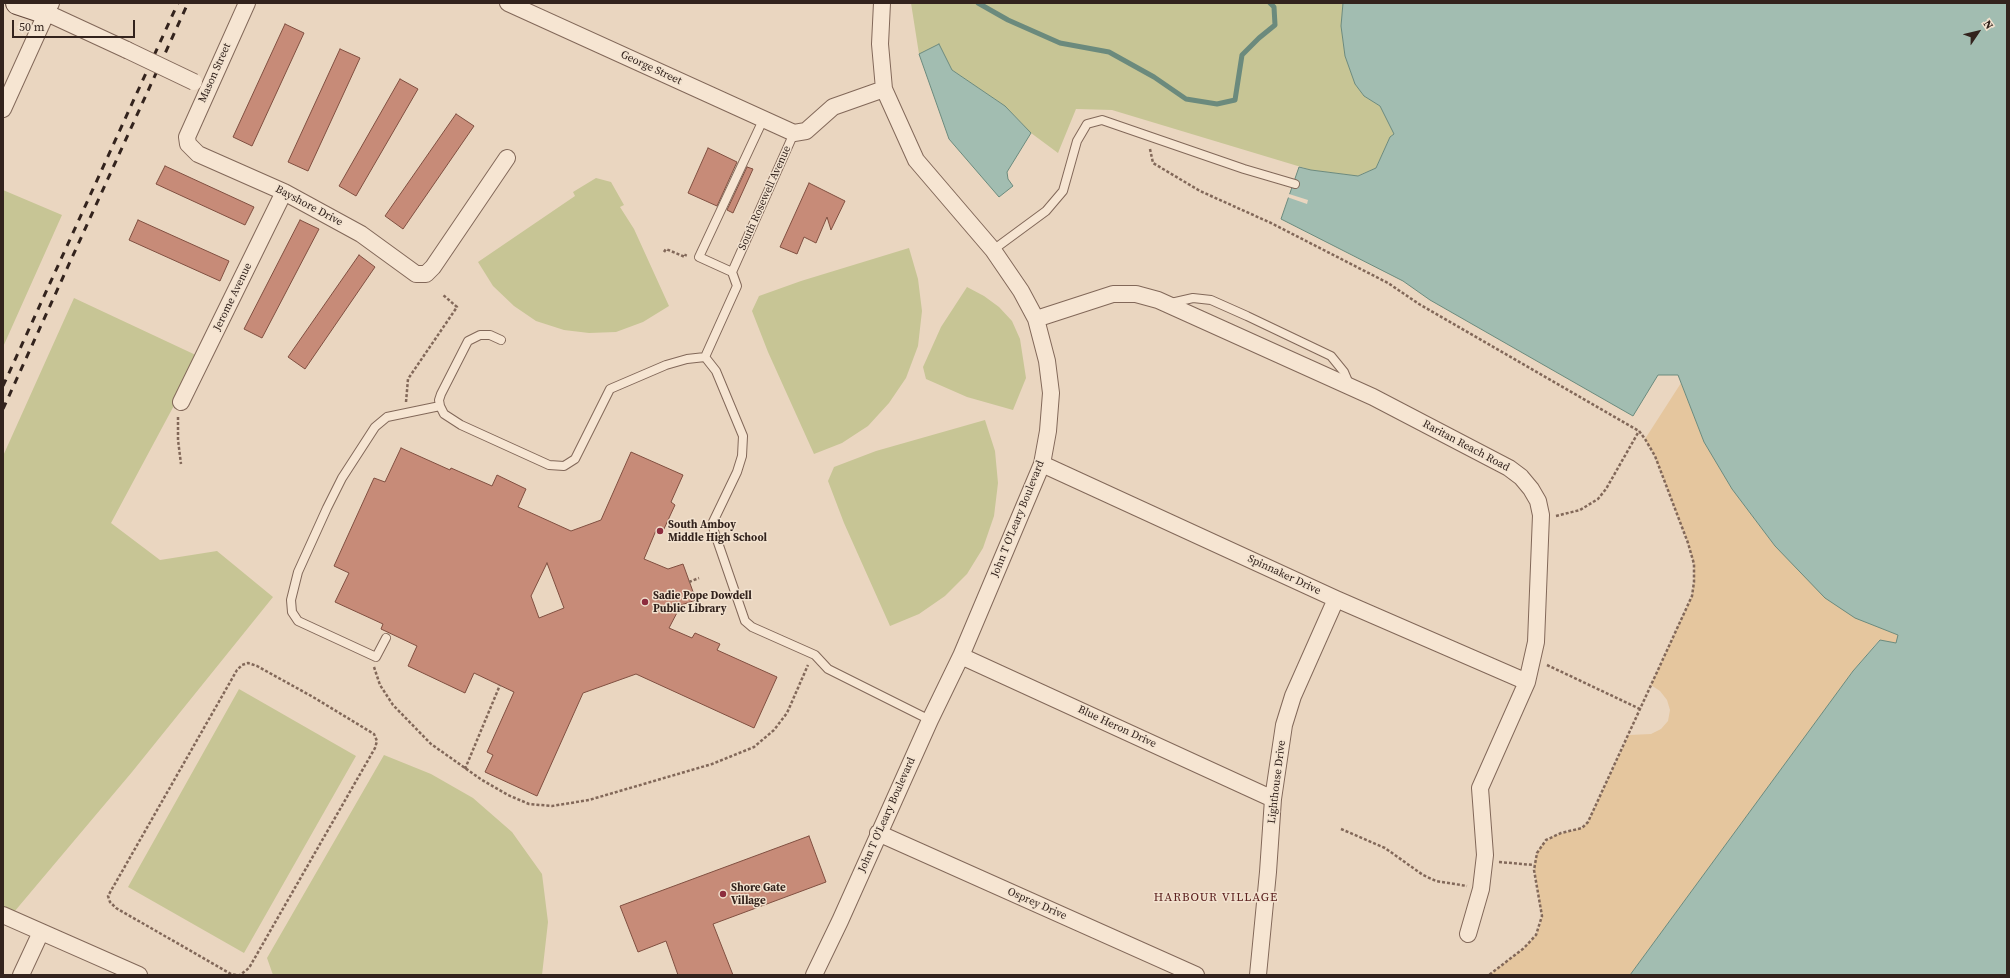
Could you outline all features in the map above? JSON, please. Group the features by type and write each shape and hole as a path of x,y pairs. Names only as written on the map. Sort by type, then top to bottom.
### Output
{"street":[{"path":"17,3 49,8 127,50 209,89"},
{"name":"Mason Street","path":"188,144 187,137 247,3"},
{"name":"George Street","path":"508,3 794,133"},
{"name":"John T O'Leary Boulevard","path":"814,975 840,921 878,833 930,720 961,656 1042,464 1048,431 1051,393 1047,361 1036,319 1015,280 993,250 916,160 884,89 880,44 882,3"},
{"path":"3,109 49,8"},
{"name":"South Rosewell Avenue","path":"794,133 806,131 833,107 884,89"},
{"name":"Bayshore Drive","path":"188,144 198,154 284,192 361,234 416,274 426,274 433,268 507,158"},
{"name":"Jerome Avenue","path":"182,402 284,192"},
{"name":"Raritan Reach Road","path":"1036,319 1113,294 1136,294 1166,304 1350,387 1509,468 1522,477 1531,489 1538,501 1541,518 1536,642 1527,682 1480,788 1480,803 1484,828 1484,861 1481,889 1468,934"},
{"name":"Spinnaker Drive","path":"1042,464 1336,599 1527,682"},
{"name":"Lighthouse Drive","path":"1258,975 1268,872 1273,799 1284,725 1293,696 1336,599"},
{"name":"Blue Heron Drive","path":"961,656 1273,799"},
{"name":"Osprey Drive","path":"878,833 1196,975"},
{"path":"3,915 139,975"},
{"path":"21,975 41,932"}],"lane":[{"path":"705,357 737,286 732,272 699,257 763,120"},
{"path":"993,250 1046,211 1062,190 1077,142 1087,124 1102,120 1295,184"},
{"name":"South Rosewell Avenue","path":"732,272 794,133"},
{"path":"1166,304 1193,298 1211,300 1247,316 1331,356 1344,372 1350,387"},
{"path":"501,340 490,335 480,335 468,341 439,400 440,406 444,414 461,425 549,465 564,466 575,460 610,389 666,366 687,359 705,357"},
{"path":"705,357 716,371 743,436 742,456 737,472 713,522 714,531 746,621 752,627 812,654 828,669 930,720"},
{"path":"386,638 376,657 298,621 292,612 291,600 298,572 342,478 375,427 387,418 440,406"}],"path":[{"path":"1146,135 1153,163 1200,191"},
{"path":"664,252 666,249 685,257 688,251 699,257"},
{"path":"406,403 408,379 457,306 442,294"},
{"path":"181,464 178,440 178,416 182,402"},
{"path":"1541,518 1567,514 1580,510 1598,499 1606,489 1639,431"},
{"path":"689,582 698,578"},
{"path":"376,657 374,672 380,685 393,705 431,744 482,780 529,804 552,806 589,800 712,764 754,746 774,730 787,713 812,654"},
{"path":"1532,660 1556,668 1640,709"},
{"path":"236,975 231,974 116,908 110,902 108,896 237,670 242,665 248,664 257,666 313,697 374,734 377,741 375,748 249,968 240,975"},
{"path":"465,769 500,685"},
{"path":"1341,829 1386,848 1423,875 1436,881 1481,889"},
{"path":"1484,861 1534,865"}],"shaded area":[{"path":"911,3 1343,3 1341,26 1345,56 1355,84 1364,96 1380,106 1394,134 1390,137 1376,168 1357,176 1311,170 1112,110 1076,109 1058,153 1031,133 1005,106 952,70 939,44 919,54"},
{"path":"1343,3 2007,3 2007,975 1630,975 1853,671 1880,640 1896,643 1898,635 1855,618 1825,598 1775,546 1732,489 1704,442 1678,375 1658,375 1633,416 1430,300 1403,281 1281,219 1299,167 1358,176 1376,168 1390,137 1394,134 1380,106 1364,96 1355,84 1345,56 1341,26"},
{"path":"939,44 952,70 1005,106 1031,133 1007,172 1008,179 1013,186 999,197 949,139 919,54"},
{"path":"596,178 611,182 624,205 620,207 634,229 669,306 643,322 616,332 589,333 564,330 536,321 514,306 493,286 478,262 575,196 573,192"},
{"path":"3,190 62,215 3,347"},
{"path":"909,248 918,279 922,311 918,346 906,378 889,403 868,426 842,443 814,454 768,352 752,311 759,296 801,281"},
{"path":"967,287 984,296 999,307 1012,321 1020,339 1026,378 1013,410 967,397 926,379 923,367 941,327"},
{"path":"74,298 200,357 111,523 160,560 217,551 273,597 132,772 9,918 3,915 3,456"},
{"path":"985,420 995,451 998,483 994,516 983,548 967,574 945,596 919,614 890,626 844,523 828,481 834,467 876,451"},
{"path":"239,689 356,756 244,953 128,887"},
{"path":"384,755 431,774 473,798 512,832 542,874 548,922 542,975 273,975 267,958"}],"sand":[{"path":"1681,383 1704,442 1732,489 1775,546 1882,628 1898,635 1898,639 1896,643 1879,640 1853,671 1630,975 1489,975 1524,948 1536,935 1540,926 1542,916 1534,865 1537,853 1541,846 1553,836 1582,828 1588,822 1629,735 1651,734 1661,729 1668,721 1670,710 1667,700 1660,691 1651,685 1692,596 1694,564 1688,543 1655,456 1645,439"}],"pier":[{"path":"1289,194 1308,200 1307,204 1287,197"}],"building":[{"path":"285,24 304,33 252,146 233,137"},
{"path":"340,49 360,58 308,171 288,162"},
{"path":"400,79 418,89 356,196 339,186"},
{"path":"456,114 474,126 403,229 385,216"},
{"path":"708,148 737,162 717,206 688,193"},
{"path":"165,166 254,207 245,225 156,184"},
{"path":"747,167 753,169 733,213 727,210"},
{"path":"809,183 845,201 831,230 827,217 816,243 804,237 797,254 780,247"},
{"path":"138,220 229,261 220,281 129,240"},
{"path":"300,220 319,229 262,338 244,329"},
{"path":"359,255 375,267 305,369 288,357"},
{"path":"401,448 450,470 451,468 492,486 497,475 526,489 518,507 571,531 601,520 631,452 683,475 671,502 675,505 663,531 657,528 644,559 668,569 683,564 696,600 681,605 669,628 692,638 695,633 720,644 717,650 777,677 754,728 636,674 583,693 537,796 485,772 493,755 487,752 514,692 474,673 465,693 408,666 417,646 381,629 383,624 335,602 349,573 334,566 374,478 385,482","holes":["547,563 564,608 539,618 531,596"]},
{"name":"Shore Gate Village","path":"809,836 826,882 713,924 733,975 678,975 666,941 638,952 620,906"}],"waterway":[{"path":"978,3 1008,20 1060,43 1109,52 1154,77 1186,99 1217,104 1235,100 1242,55 1275,25 1274,7 1270,3"}],"railway":[{"path":"3,386 178,3"},
{"path":"3,409 188,3"}],"place":[{"name":"South Amboy Middle High School","path":"660,531"},
{"name":"Sadie Pope Dowdell Public Library","path":"645,602"},
{"name":"Shore Gate Village","path":"723,894"}],"district":[{"name":"HARBOUR VILLAGE","path":"1216,898"}]}
